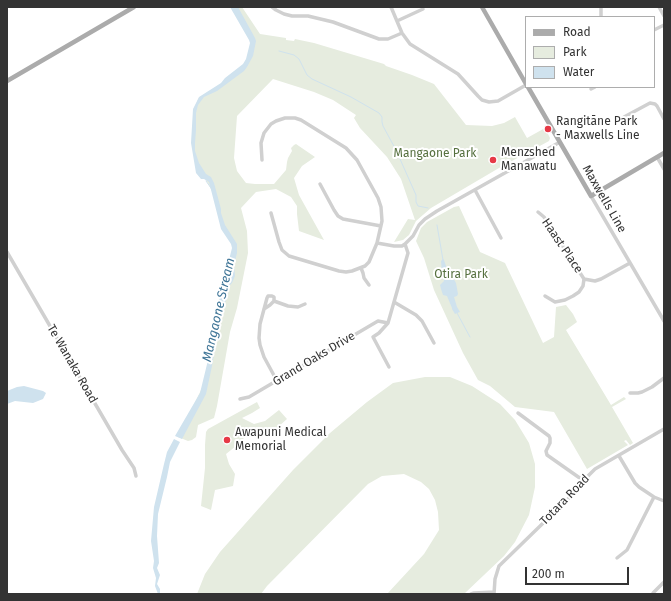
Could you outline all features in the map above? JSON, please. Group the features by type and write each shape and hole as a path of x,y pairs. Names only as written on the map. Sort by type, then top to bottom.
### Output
{"main road":[{"path":"7,81 134,7"},
{"name":"Maxwells Line","path":"482,7 525,82"},
{"name":"Maxwells Line","path":"528,88 591,196"},
{"path":"591,196 664,153"}],"street":[{"path":"272,7 284,14 292,16 308,16 333,22 378,39 388,39 402,33"},
{"path":"391,7 402,33 410,44 458,74 482,100 489,102 498,101 525,87"},
{"path":"659,7 664,16"},
{"path":"397,21 423,9"},
{"path":"655,30 664,25"},
{"path":"624,118 650,103 657,106 664,118"},
{"path":"262,160 262,138 271,124 281,119 290,118 307,123 346,148 357,160 380,202 382,221 377,243 369,262 361,268 346,272 289,256 282,250 271,214"},
{"path":"377,243 402,246 410,240 425,218 560,142"},
{"path":"658,157 664,169"},
{"path":"320,184 338,216 343,219 381,226"},
{"path":"475,190 501,238"},
{"name":"Maxwells Line","path":"591,196 664,321"},
{"name":"Haast Place","path":"538,212 544,217 584,279 595,281 601,279 630,263"},
{"path":"389,367 373,337 388,323 408,253 405,244"},
{"name":"Te Wanaka Road","path":"7,252 122,450 134,468 136,476"},
{"path":"361,268 364,278 369,285"},
{"path":"545,296 554,302 565,300 579,292 583,286 584,279"},
{"path":"274,301 274,297 268,296 260,324 259,338 264,358 277,381"},
{"path":"274,301 288,306 298,307 305,304"},
{"path":"264,309 274,301"},
{"path":"394,302 416,315 422,321 434,343"},
{"name":"Grand Oaks Drive","path":"240,400 249,397 277,381 378,321 388,323"},
{"path":"630,392 642,392 664,378"},
{"path":"518,413 549,436 550,441 546,451 547,454 584,481"},
{"name":"Totara Road","path":"494,593 495,579 499,566 574,494 589,474 595,469 664,429"},
{"path":"619,456 635,483 654,497 664,501"},
{"path":"617,558 626,550 654,497"},
{"path":"653,593 664,582"},
{"path":"471,594 494,593"}],"green space":[{"name":"Mangaone Park","path":"233,7 242,7 260,34 286,38 286,40 294,41 295,39 314,43 384,64 434,84 466,125 492,126 504,123 515,117 527,138 545,128 550,138 549,141 499,168 431,208 416,221 409,235 403,240 394,242 408,219 415,220 401,179 387,157 360,128 354,118 356,115 333,100 314,92 273,79 237,116 234,158 237,171 246,183 274,184 286,170 288,158 292,151 291,148 294,145 296,144 315,157 302,166 294,178 299,195 324,240 299,231 297,206 291,197 276,189 256,192 241,208 247,231 248,253 237,308 230,332 217,406 214,418 198,425 196,437 188,441 178,437 202,388 228,280 233,246 222,227 212,191 201,171 193,150 193,130 198,99 243,68 248,58 252,41"},
{"name":"Otira Park","path":"459,206 480,252 505,263 543,343 554,337 556,307 566,305 573,314 577,322 566,330 611,405 624,397 626,399 612,407 633,443 630,445 626,440 624,441 628,445 587,469 554,412 515,407 490,386 478,380 463,353 434,290 424,258 416,241 421,228 427,222 454,207"},
{"path":"425,377 450,377 472,386 500,404 515,420 529,443 535,464 535,487 529,515 515,542 504,556 464,594 387,594 424,554 439,530 438,512 435,500 429,489 421,482 404,474 382,476 368,484 267,586 261,594 197,594 205,574 220,552 293,470 330,433 367,402 393,383"},
{"path":"257,402 260,408 242,418 254,424 265,421 279,410 287,419 278,427 266,433 257,427 248,432 241,442 226,454 229,464 235,474 233,486 215,490 211,510 201,506 205,468 206,432 208,429"}],"water":[{"path":"230,7 238,7 255,38 256,41 253,56 244,71 217,91 204,97 198,105 196,113 195,151 199,163 214,183 225,225 237,244 237,253 234,265 235,276 229,286 227,298 221,312 206,394 182,439 175,436 200,393 209,356 213,321 227,276 232,248 221,229 209,182 201,179 196,173 191,143 193,109 199,97 221,83 243,64 246,59 250,43"},
{"path":"443,259 456,283 458,294 454,297 460,312 455,314 447,296 443,295 440,285 444,281 441,261"},
{"path":"24,386 46,393 43,399 33,403 15,401 7,404 7,391"},
{"path":"174,439 180,442 170,462 158,514 157,536 159,563 157,568 160,575 157,584 160,589 160,594 158,594 155,586 156,578 153,568 154,561 151,541 154,507 167,452"}],"waterway":[{"path":"279,51 294,55 299,59 307,75 312,79 351,97 379,113 382,117 383,126 396,150 416,195 416,202 418,206 428,208"},
{"name":"Mangaone Stream","path":"206,181 211,188"},
{"path":"437,225 443,260"},
{"path":"457,313 470,337"}],"place":[{"name":"Rangitāne Park - Maxwells Line","path":"548,129"},
{"name":"Menzshed Manawatu","path":"493,160"},
{"name":"Awapuni Medical Memorial","path":"227,440"}]}
